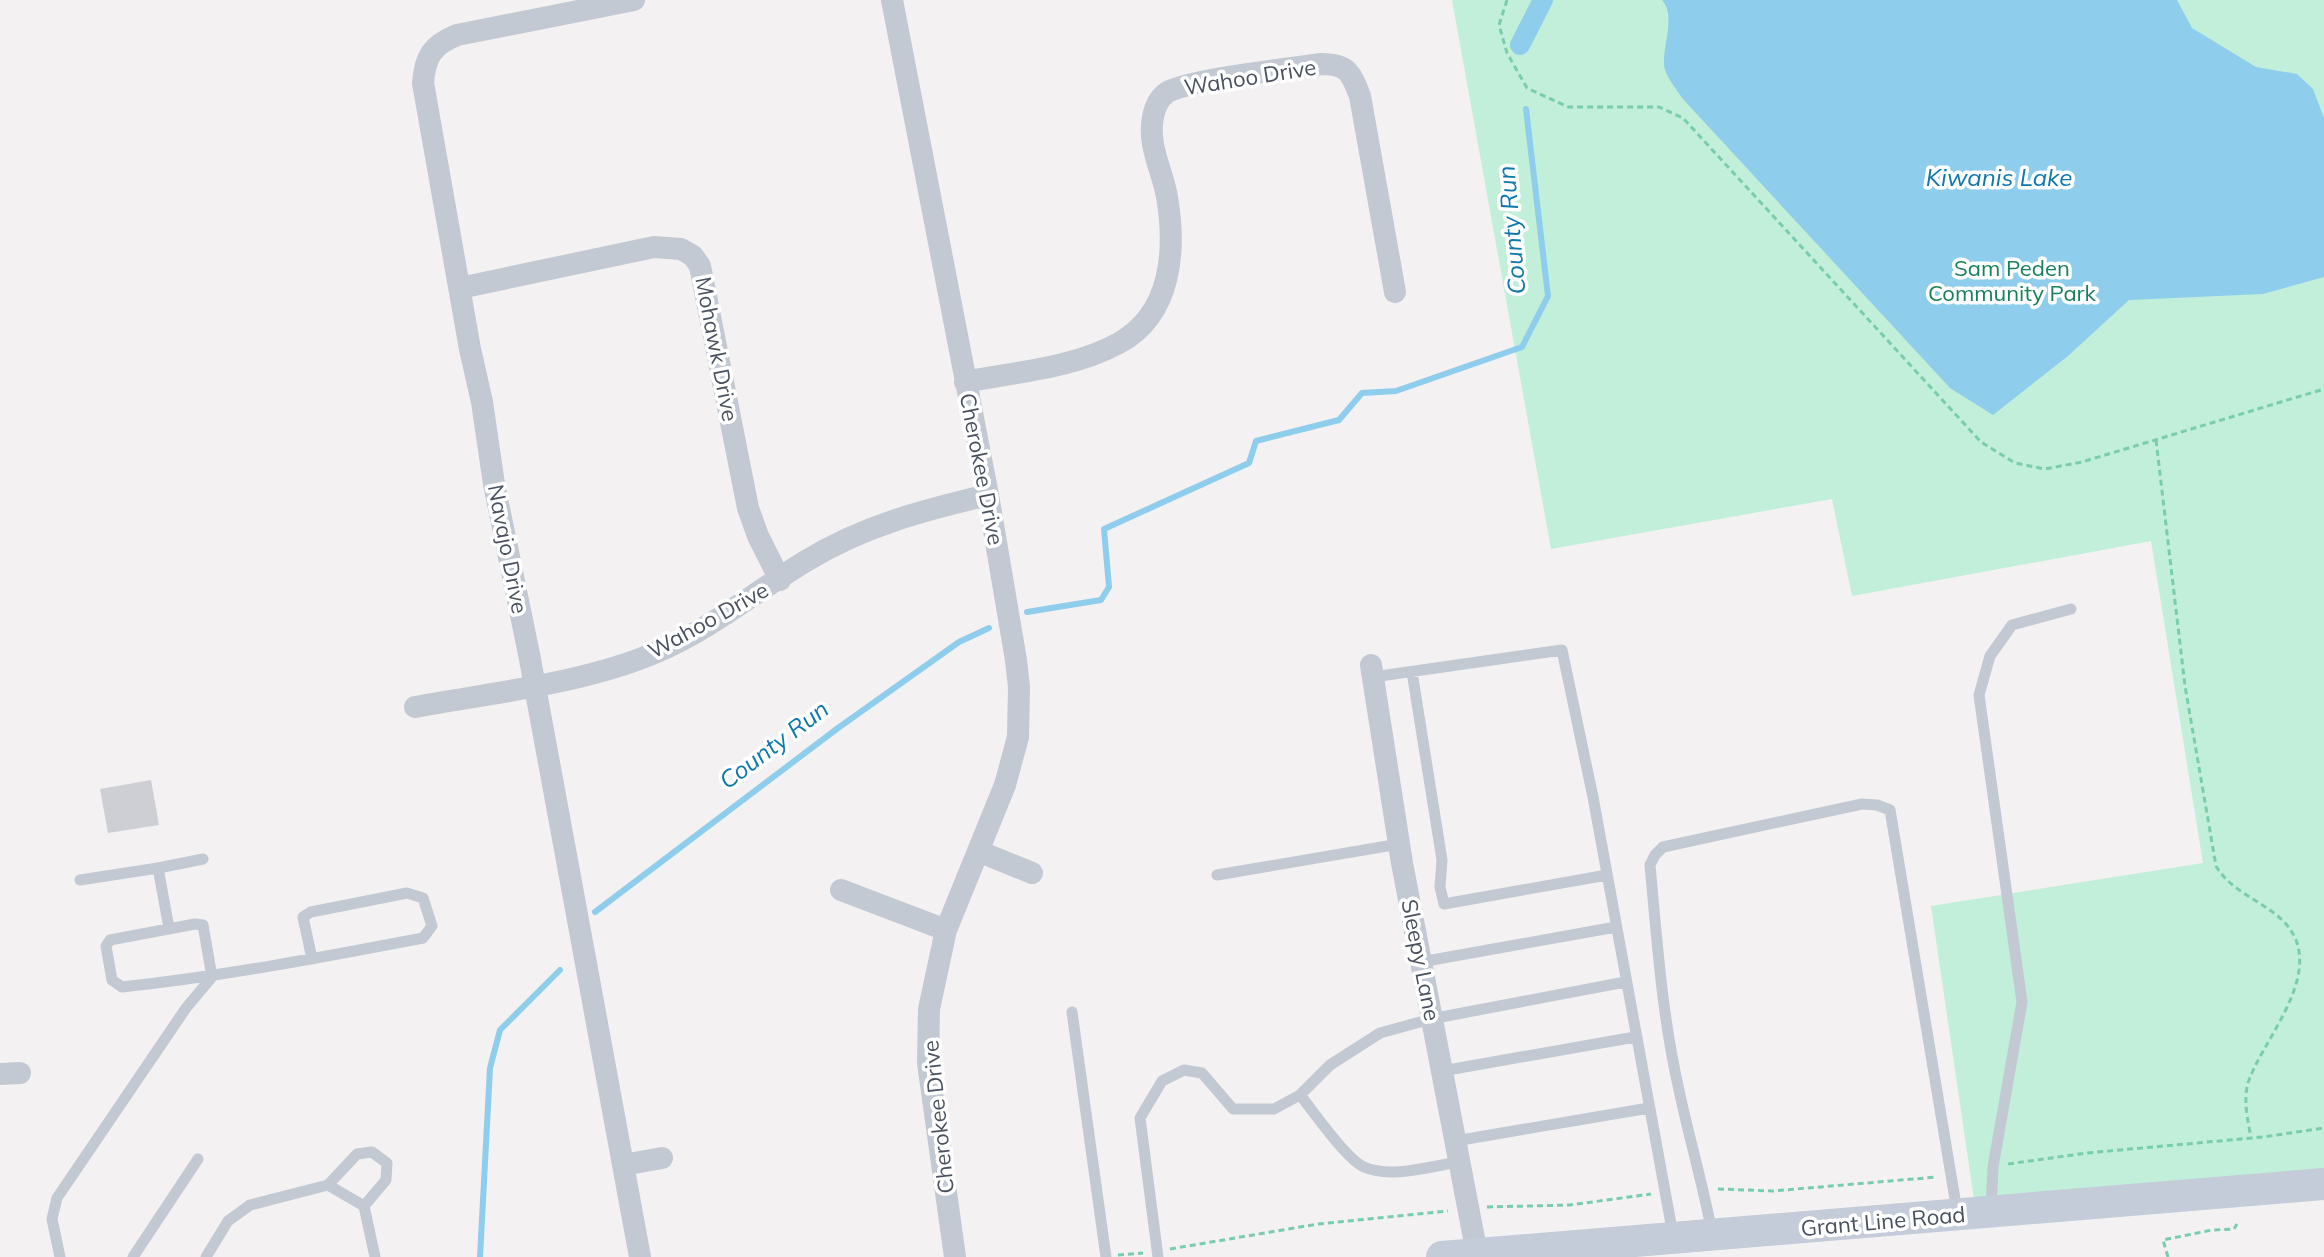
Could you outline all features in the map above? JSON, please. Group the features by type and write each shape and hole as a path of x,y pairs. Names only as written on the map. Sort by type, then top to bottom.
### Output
{"main road":[{"name":"Grant Line Road","path":"1442,1257 2324,1184"}],"street":[{"name":"Navajo Drive","path":"634,0 443,40 429,53 423,83 482,402 494,484 535,684 640,1257"},
{"name":"Cherokee Drive","path":"892,0 988,495 1016,660 1019,713 1018,737 1012,761 946,930 929,1009 928,1063 955,1257"},
{"name":"Wahoo Drive","path":"965,382 1068,362 1105,350 1122,342 1151,315 1167,278 1171,237 1167,197 1153,144 1153,113 1165,94 1188,85 1322,64 1337,64 1348,71 1360,96 1395,292"},
{"name":"Mohawk Drive","path":"460,288 654,247 681,249 693,256 700,266 715,330 748,508 780,580"},
{"name":"Wahoo Drive","path":"415,707 612,668 657,652 725,616 805,561 845,539 927,509 988,495"},
{"name":"Sleepy Lane","path":"1372,671 1399,844 1477,1256"},
{"path":"978,851 1032,873"},
{"path":"841,890 946,930"},
{"path":"623,1165 662,1158"}],"lane":[{"path":"1991,1212 1993,1167 2022,1002 1979,695 1990,656 2012,625 2071,609"},
{"path":"1372,671 1412,672 1562,650 1593,797 1673,1238"},
{"path":"1412,672 1442,860 1440,887 1444,904 1607,875"},
{"path":"1713,1235 1678,1089 1661,994 1650,865 1663,847 1862,804 1890,810 1958,1215"},
{"path":"1217,875 1399,844"},
{"path":"80,880 203,859"},
{"path":"158,868 169,928"},
{"path":"60,1257 52,1219 57,1198 186,1008 212,977 203,925 169,928 110,940 106,946 112,980 122,987 212,977 312,959 423,938 432,926 423,898 407,893 311,912 303,917 312,959"},
{"path":"1421,962 1616,927"},
{"path":"1158,1257 1140,1118 1162,1081 1184,1070 1202,1073 1233,1109 1274,1109 1300,1095 1330,1065 1380,1033 1431,1019 1625,982"},
{"path":"1072,1012 1106,1257"},
{"path":"1442,1071 1635,1037"},
{"path":"1300,1095 1362,1167 1388,1172 1457,1151 1649,1108"},
{"path":"206,1257 228,1221 250,1205 328,1185 357,1154 372,1152 387,1163 386,1180 364,1206"},
{"path":"133,1257 198,1159"},
{"path":"328,1185 364,1206 375,1257"}],"path":[{"path":"1507,0 1499,25 1507,53 1527,88 1568,107 1659,107 1683,118 1981,442 2015,463 2045,469 2082,462 2324,389"},
{"path":"2156,440 2185,686 2216,866 2235,889 2284,922 2295,940 2299,956 2296,979 2283,1017 2247,1087 2251,1138"},
{"path":"2168,1257 2163,1240 2234,1229 2237,1224"}],"green space":[{"name":"Sam Peden Community Park","path":"1452,0 2324,0 2324,1177 1976,1213 1931,906 2203,863 2151,541 1852,596 1832,499 1551,549"}],"water":[{"name":"Kiwanis Lake","path":"1662,0 2177,0 2192,28 2256,67 2297,74 2313,89 2324,118 2324,277 2263,294 2129,300 2068,356 1993,415 1950,388 1682,98 1665,68 1669,22"}],"building":[{"path":"151,780 159,825 108,833 100,789"}],"waterway":[{"name":"County Run","path":"1520,45 1543,0"},
{"name":"County Run","path":"1027,612 1101,600 1109,587 1104,529 1249,463 1256,441 1339,420 1362,393 1396,391 1522,347 1548,296 1526,109"},
{"name":"County Run","path":"595,912 838,728 959,642 989,628"},
{"name":"County Run","path":"480,1257 490,1068 500,1030 560,970"}]}
